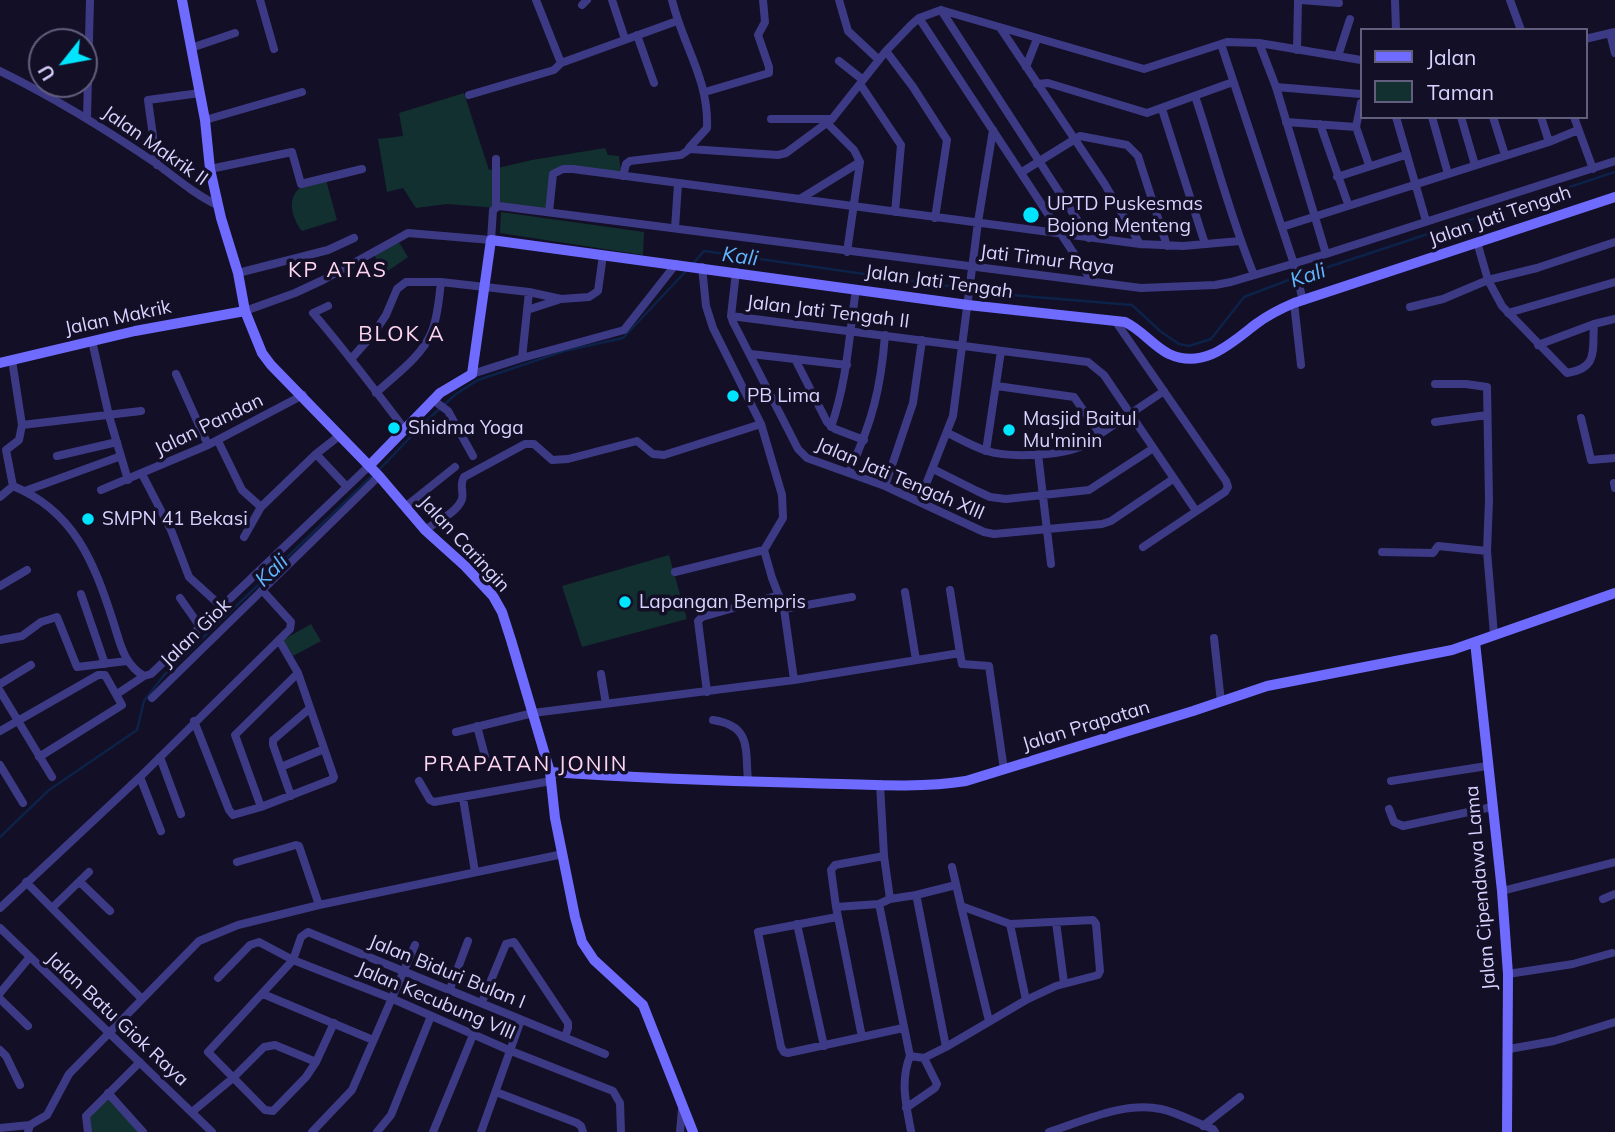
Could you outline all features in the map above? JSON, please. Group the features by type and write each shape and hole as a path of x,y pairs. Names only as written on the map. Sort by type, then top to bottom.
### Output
{"main road":[{"name":"Jalan Caringin","path":"182,0 205,120 210,169 238,272 245,311 262,353 374,471 425,530 460,561 493,596 502,612 551,777 555,818 582,942 594,960 643,1005 692,1132"},
{"name":"Jalan Jati Tengah","path":"491,240 1116,322 1135,326 1170,354 1187,359 1205,357 1227,347 1277,310 1298,302 1614,199"},
{"path":"374,471 404,428 439,404 450,386 471,374 491,240"},
{"name":"Jalan Makrik","path":"6,362 169,324 245,311"},
{"name":"Jalan Prapatan","path":"551,777 948,784 1004,770 1267,686 1452,650 1615,593"},
{"name":"Jalan Cipendawa Lama","path":"1475,642 1502,891 1508,974 1507,1132"}],"street":[{"path":"87,118 90,0"},
{"path":"260,0 274,49"},
{"path":"536,0 561,63"},
{"path":"612,0 625,39"},
{"path":"623,176 626,164 630,161 681,155 707,128 705,92 677,21 672,0"},
{"path":"705,92 769,73 758,35 765,22 763,0"},
{"path":"839,0 848,31 879,60"},
{"path":"1297,50 1299,0 1339,3"},
{"path":"1395,0 1396,28"},
{"path":"1510,0 1520,28"},
{"path":"687,150 694,148 782,155 830,121 886,51 919,18 941,10 1144,69 1221,44 1259,43 1360,60"},
{"path":"941,10 1089,238"},
{"path":"919,18 1092,281"},
{"path":"1338,57 1350,19"},
{"path":"469,95 554,70 561,63 677,21"},
{"path":"1001,29 1104,183 1140,244"},
{"path":"191,48 235,33"},
{"path":"1587,39 1612,33 1615,53"},
{"path":"636,35 654,83"},
{"path":"1026,67 1037,39"},
{"path":"1259,43 1276,87 1326,254"},
{"path":"1221,44 1294,264 1301,365"},
{"path":"886,51 947,140 936,218"},
{"path":"839,61 862,82 901,145 895,212"},
{"name":"Jalan Makrik II","path":"0,71 87,118 204,200 219,206"},
{"path":"1038,84 1048,83 1143,112 1162,108 1233,82"},
{"path":"1276,87 1360,94"},
{"path":"205,120 302,92"},
{"path":"157,165 148,100 200,93"},
{"path":"1195,96 1240,241 1254,275"},
{"path":"1162,108 1205,244"},
{"path":"1360,108 1356,127 1369,165"},
{"path":"771,119 830,121 854,150 860,162 847,252"},
{"path":"1396,119 1426,221"},
{"path":"1433,119 1448,174"},
{"path":"1462,119 1475,165"},
{"path":"1494,119 1506,155"},
{"path":"1542,119 1549,142"},
{"path":"1575,119 1592,169"},
{"path":"1286,122 1356,127"},
{"path":"1320,124 1348,204"},
{"path":"919,502 947,433 954,408 993,130"},
{"path":"1282,227 1549,142 1578,130"},
{"path":"1022,172 1074,138 1085,135 1127,145 1137,153 1167,246"},
{"path":"210,169 292,152 301,184 362,169"},
{"path":"1337,177 1405,155"},
{"path":"245,311 323,280 408,233 491,240 493,210 496,206 496,159"},
{"name":"Jati Timur Raya","path":"496,206 675,228 972,272 1092,281 1142,288 1172,287 1215,285 1294,264 1615,161"},
{"path":"799,200 860,162"},
{"path":"549,212 551,179 558,171 573,169 1140,244 1167,246 1240,241"},
{"path":"675,228 678,184"},
{"path":"238,272 328,250 354,238"},
{"path":"1477,242 1488,280 1497,298 1508,313 1567,373 1585,368 1591,362 1594,324"},
{"path":"1410,307 1443,299 1488,280 1536,268 1615,242"},
{"path":"527,310 561,299 595,295 598,291 603,255"},
{"path":"471,374 624,330 690,266 713,328 761,424 784,506 780,525 764,550 676,572"},
{"path":"732,316 736,272"},
{"path":"352,358 374,333 401,284 413,280 528,292 561,299"},
{"path":"376,393 419,353 427,341 433,330 441,282"},
{"path":"1508,313 1615,282"},
{"path":"831,427 841,398 847,365 856,289"},
{"path":"522,358 528,292"},
{"path":"327,306 313,313 352,358 404,428"},
{"name":"Jalan Jati Tengah II","path":"732,316 1082,360 1092,364 1104,375 1196,511"},
{"name":"Jalan Jati Tengah XIII","path":"732,316 802,455 885,486 984,532 1004,534 1106,523 1173,480"},
{"path":"1538,345 1615,319"},
{"path":"1116,322 1228,486 1225,492 1143,547"},
{"path":"849,472 864,440 881,383 885,335"},
{"path":"885,486 914,403 922,340"},
{"path":"92,341 109,416 128,480"},
{"path":"986,450 1001,351"},
{"path":"751,354 847,365"},
{"path":"795,359 818,407 831,427 864,440"},
{"path":"6,362 22,425 19,439 3,451 13,486"},
{"path":"176,374 208,445"},
{"path":"1435,384 1485,386 1489,500 1487,551 1494,635"},
{"path":"997,386 1074,397 1100,434"},
{"path":"947,433 1005,455 1080,448 1164,391"},
{"name":"Jalan Pandan","path":"101,490 218,441 303,395"},
{"path":"439,404 473,456"},
{"path":"22,425 141,411"},
{"path":"1435,422 1487,415"},
{"path":"1581,418 1591,460 1615,458"},
{"path":"425,530 460,503 461,480 464,477 525,444 534,444 552,460 568,459 632,441 641,443 653,454 664,455 761,424"},
{"path":"244,537 261,507 316,454 339,436"},
{"path":"218,441 242,490 261,507"},
{"path":"57,456 117,442"},
{"path":"933,469 998,499 1043,495 1089,490 1152,449"},
{"path":"316,454 347,487"},
{"path":"1038,454 1051,564"},
{"path":"25,491 121,456"},
{"path":"405,506 455,467"},
{"path":"117,694 144,676 152,674 347,487 374,471"},
{"name":"Jalan Giok","path":"152,698 262,590 374,471"},
{"path":"142,474 171,530 190,578 223,608"},
{"path":"13,486 56,512 77,536 107,601 127,661 144,676"},
{"path":"0,497 13,486"},
{"path":"1382,552 1433,553 1438,546 1487,551"},
{"path":"764,550 785,609 794,680"},
{"path":"0,586 27,569"},
{"path":"0,908 140,777 289,629 291,622 262,590"},
{"path":"950,590 962,664 989,666 1004,770"},
{"path":"905,592 916,660"},
{"path":"81,594 105,664"},
{"path":"707,692 698,621 702,617 779,595"},
{"path":"785,609 852,597"},
{"path":"180,598 201,628"},
{"path":"0,640 22,636 41,622 57,617 77,667 127,661"},
{"path":"1214,638 1221,702"},
{"path":"194,721 233,815 292,796 333,779 298,673 279,640"},
{"path":"456,732 533,713 794,680 960,653"},
{"path":"0,684 30,665"},
{"path":"261,807 235,735 298,673"},
{"path":"601,674 606,704"},
{"path":"0,731 98,675 105,675 122,702 120,708 39,757"},
{"path":"0,691 52,777"},
{"path":"292,796 273,740 309,709"},
{"path":"713,720 732,725 743,735 748,782"},
{"path":"477,726 486,760"},
{"path":"281,767 324,749"},
{"path":"160,757 181,814"},
{"path":"0,765 23,803"},
{"path":"1391,781 1487,766"},
{"path":"140,777 161,831"},
{"path":"419,781 434,802 551,777"},
{"path":"880,784 884,856 890,899"},
{"path":"463,797 475,872"},
{"path":"1389,809 1394,822 1404,825 1492,807"},
{"path":"237,862 299,846 319,905"},
{"path":"0,1128 29,1129 47,1115 69,1074 199,941 238,926 319,905 563,854"},
{"path":"862,1037 837,917 832,866 884,856"},
{"path":"1502,891 1615,862"},
{"path":"952,867 989,1021"},
{"path":"52,908 89,872"},
{"path":"26,882 141,998"},
{"path":"76,884 81,883 110,911"},
{"path":"836,907 879,904 890,899 956,885"},
{"path":"1603,899 1615,894"},
{"path":"916,895 946,1047"},
{"path":"879,904 909,1056 903,1077 911,1131"},
{"path":"909,1056 924,1058 1026,1000 1064,983 1099,973 1096,924 1090,919 1010,924 961,906"},
{"path":"837,917 761,930 758,935 781,1047 784,1052 789,1053 902,1028"},
{"path":"1056,922 1064,983"},
{"path":"797,924 824,1046"},
{"path":"1010,924 1026,1000"},
{"name":"Jalan Batu Giok Raya","path":"0,928 212,1132"},
{"name":"Jalan Biduri Bulan I","path":"293,960 301,937 308,932 605,1054"},
{"path":"450,989 468,941"},
{"name":"Jalan Kecubung VIII","path":"218,978 250,945 259,942 293,960 613,1091 620,1103 621,1132"},
{"path":"482,1002 506,944 513,942 568,1023 565,1037"},
{"path":"312,1132 352,1090 415,945"},
{"path":"1508,974 1573,964 1612,953"},
{"path":"0,993 29,958"},
{"path":"293,960 209,1049 210,1055 265,1110 273,1111 306,1077 334,1024"},
{"path":"263,994 373,1040"},
{"path":"0,999 28,1026"},
{"path":"377,1132 391,1115 431,1016"},
{"path":"481,1132 521,1020"},
{"path":"1509,1049 1555,1041 1615,1022"},
{"path":"433,1132 473,1035"},
{"path":"192,1112 233,1078 264,1046 270,1044 316,1062"},
{"path":"0,1050 6,1056 20,1084"},
{"path":"906,1108 937,1084 924,1058"},
{"path":"88,1132 86,1116 140,1062"},
{"path":"496,1092 577,1123 583,1132"},
{"path":"108,1093 144,1132"},
{"path":"1203,1126 1240,1097"},
{"path":"680,1132 682,1106"},
{"path":"1054,1131 1117,1110 1152,1107 1215,1132"}],"green space":[{"path":"464,93 489,170 605,148 608,155 619,156 621,172 557,171 549,212 447,204 416,208 403,188 387,192 378,139 403,136 399,113"},
{"path":"326,180 337,220 302,231 293,214 294,196 303,186"},
{"path":"501,212 644,232 643,255 500,233"},
{"path":"397,239 408,257 385,273 373,253"},
{"name":"Lapangan Bempris","path":"669,555 687,619 582,647 562,586"},
{"path":"311,624 321,641 293,656 283,640"},
{"path":"108,1093 143,1132 88,1132 86,1116"}],"waterway":[{"name":"Kali","path":"1301,276 1615,172"},
{"name":"Kali","path":"692,265 704,251 1011,295 1132,305 1160,331 1179,344 1189,346 1211,339 1244,297 1294,278"},
{"name":"Kali","path":"377,472 456,394 478,380 564,351 623,338 687,270"},
{"name":"Kali","path":"0,837 49,790 137,730 144,701 164,675 372,476"}],"place":[{"name":"UPTD Puskesmas Bojong Menteng","path":"1031,215"},
{"name":"PB Lima","path":"733,396"},
{"name":"Shidma Yoga","path":"394,428"},
{"name":"Masjid Baitul Mu'minin","path":"1009,430"},
{"name":"SMPN 41 Bekasi","path":"88,519"},
{"name":"Lapangan Bempris","path":"625,602"}],"district":[{"name":"KP ATAS","path":"338,271"},
{"name":"BLOK A","path":"402,335"},
{"name":"PRAPATAN JONIN","path":"526,765"}]}
